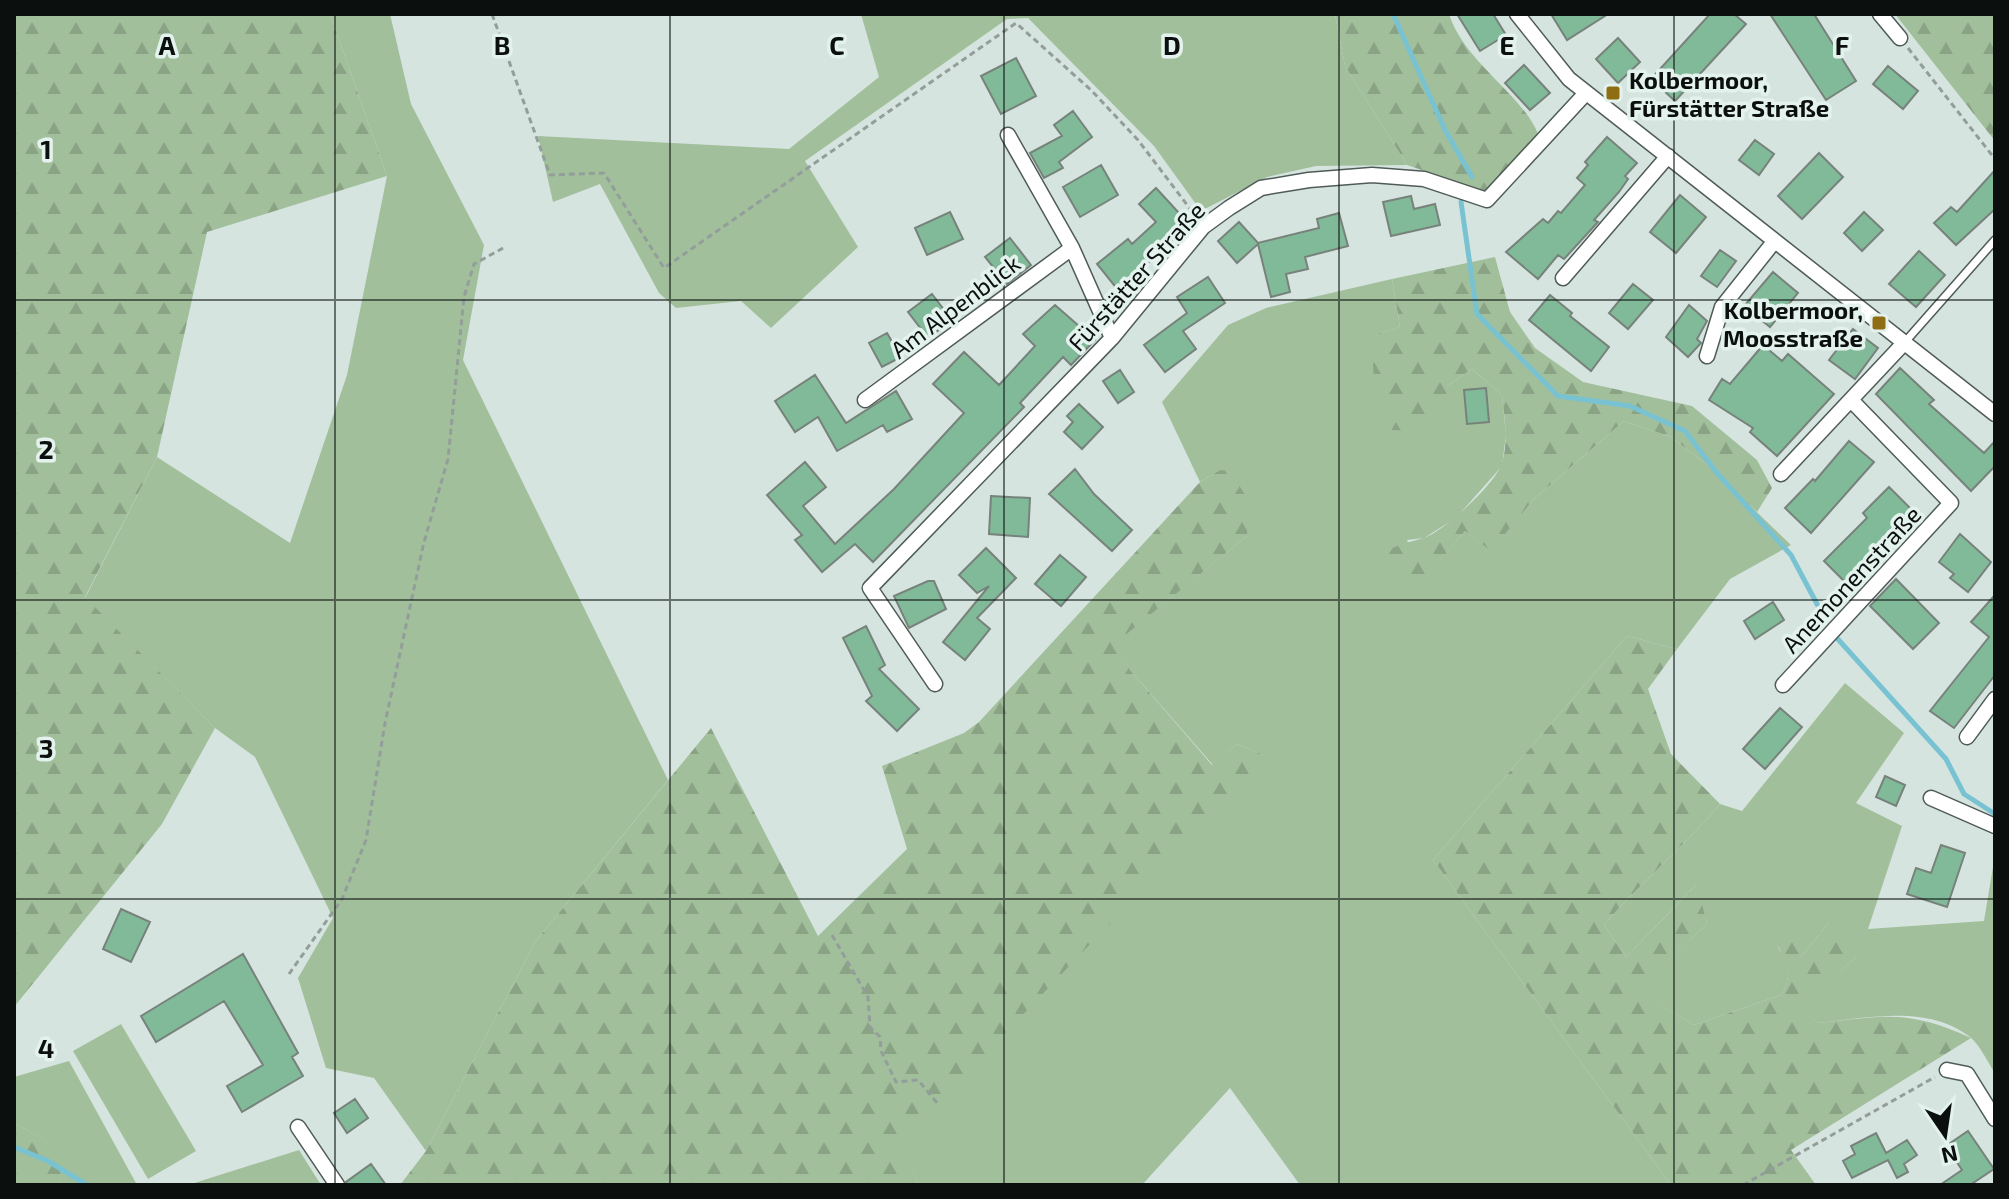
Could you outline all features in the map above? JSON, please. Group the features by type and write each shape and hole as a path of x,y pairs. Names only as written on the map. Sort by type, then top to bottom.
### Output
{"street":[{"path":"1517,14 1548,57 1586,93 1773,243 1995,414"},
{"path":"1880,14 1900,38"},
{"name":"Fürstätter Straße","path":"935,684 870,588 1112,338 1203,227 1261,188 1309,180 1372,175 1424,179 1487,200 1586,93"},
{"path":"1008,135 1072,248 1112,338"},
{"path":"1563,278 1668,156"},
{"path":"1707,356 1722,307 1773,243"},
{"name":"Am Alpenblick","path":"865,400 1072,248"},
{"path":"1781,474 1905,342"},
{"name":"Anemonenstraße","path":"1783,685 1951,503 1851,400"},
{"path":"1967,737 1995,699"},
{"path":"1931,798 1995,826"},
{"path":"1947,1070 1967,1074 1995,1119"},
{"path":"298,1127 337,1185"}],"lane":[{"path":"1905,342 1995,240"}],"path":[{"path":"492,14 550,175 604,173 664,268 1016,23 1091,90 1138,140 1203,227"},
{"path":"1900,38 1995,159"},
{"path":"289,974 342,899 366,840 385,723 421,556 448,459 464,297 474,264 505,247"},
{"path":"832,935 868,997 870,1027 880,1037 881,1051 896,1082 918,1080 938,1104"},
{"path":"1743,1185 1947,1070"}],"green space":[{"path":"14,14 330,14 387,176 207,232 157,457 85,597 215,728 162,824 14,1007"},
{"path":"330,14 390,14 411,104 484,245 463,360 668,780 535,942 426,1151 374,1078 326,1068 298,978 333,918 255,757 215,728 85,598 157,457 290,543 347,375 387,176"},
{"path":"861,14 1335,14 1345,66 1407,165 1316,166 1267,177 1201,211 1154,146 1028,18 1007,19 805,161 858,247 771,328 741,301 676,308 659,293 600,184 553,202 538,136 789,149 879,77"},
{"path":"1335,14 1449,14 1467,48 1520,106 1538,134 1486,192 1407,165 1345,66"},
{"path":"1895,14 1995,14 1995,141"},
{"path":"1495,257 1510,312 1535,348 1583,382 1692,406 1757,460 1772,488 1757,512 1711,468 1671,437 1624,421 1534,499 1491,551 1465,531 1424,580 1391,583 1383,553 1432,534 1480,494 1502,463 1505,420 1502,395 1472,369 1447,386 1445,411 1419,431 1392,430 1375,394 1371,336 1400,327 1392,279"},
{"path":"1392,279 1400,327 1372,336 1447,386 1472,369 1502,395 1506,435 1502,466 1456,518 1424,538 1407,540 1424,579 1465,531 1491,550 1534,499 1624,421 1671,437 1711,468 1791,545 1730,579 1677,649 1627,636 1433,860 1671,1185 1300,1185 1230,1088 1142,1185 919,1185 900,1143 1267,757 1237,744 1213,765 1130,670 1117,641 1247,536 1220,470 1200,482 1162,402 1228,325 1266,308"},
{"path":"1220,470 1230,471 1249,501 1247,536 1118,641 1130,670 1212,765 1237,744 1268,757 901,1143 919,1185 400,1185 426,1151 535,942 711,728 818,936 907,849 882,766 964,733 979,722 1200,482"},
{"path":"1627,636 1677,649 1648,689 1671,754 1720,804 1604,925 1626,957 1697,884 1707,924 1636,990 1694,1025 1781,995 1788,979 1775,935 1787,934 1801,957 1829,922 1847,923 1856,957 1800,1009 1818,1023 1896,1017 1930,1022 1971,1038 1791,1150 1816,1185 1671,1185 1433,860"},
{"path":"1845,683 1904,733 1856,803 1902,826 1868,929 1984,921 1995,855 1995,1073 1970,1037 1935,1020 1896,1016 1818,1023 1799,1009 1856,957 1829,922 1801,957 1778,947 1788,971 1781,995 1694,1025 1635,990 1707,924 1696,885 1626,957 1604,925 1720,804 1742,811"},
{"path":"121,1024 196,1151 148,1179 73,1051"},
{"path":"69,1061 137,1185 58,1185 68,1153 14,1123 14,1077"},
{"path":"14,1123 69,1153 58,1185 14,1185"},
{"path":"299,1150 321,1185 188,1185"}],"building":[{"path":"1457,14 1493,14 1506,35 1480,51"},
{"path":"1551,14 1608,14 1567,40"},
{"path":"1710,14 1734,14 1746,24 1675,101 1651,79"},
{"path":"1770,14 1814,14 1856,81 1826,100"},
{"path":"1618,38 1640,62 1618,83 1596,59"},
{"path":"1016,58 1036,96 1001,114 981,76"},
{"path":"1524,65 1550,93 1530,110 1505,83"},
{"path":"1888,66 1918,91 1903,109 1873,84"},
{"path":"1073,111 1092,137 1059,162 1063,168 1044,178 1030,153 1062,136 1054,125"},
{"path":"1607,137 1637,163 1625,176 1628,179 1619,192 1594,220 1598,222 1564,259 1558,255 1538,279 1506,252 1543,219 1548,223 1558,211 1561,213 1585,185 1577,178 1588,165 1585,162"},
{"path":"1755,140 1774,154 1759,175 1739,160"},
{"path":"1819,153 1843,177 1802,219 1778,196"},
{"path":"1101,165 1118,195 1080,217 1063,187"},
{"path":"1995,170 1995,209 1956,245 1934,223 1951,207 1957,212"},
{"path":"1156,188 1190,225 1118,290 1097,264 1128,239 1132,244 1156,222 1139,204"},
{"path":"1680,195 1706,217 1676,253 1650,232"},
{"path":"1411,196 1414,209 1435,204 1440,225 1391,236 1383,202"},
{"path":"950,212 963,239 927,255 915,228"},
{"path":"1864,212 1883,230 1862,251 1844,233"},
{"path":"1339,213 1348,246 1305,257 1308,269 1286,274 1290,292 1271,297 1258,244 1237,263 1218,241 1239,222 1258,243 1319,228 1317,219"},
{"path":"1010,238 1031,265 1007,284 985,257"},
{"path":"1720,250 1736,261 1717,287 1701,276"},
{"path":"1919,251 1945,275 1916,307 1889,284"},
{"path":"1773,272 1798,293 1770,327 1744,306"},
{"path":"1208,277 1225,303 1183,331 1196,349 1165,372 1144,345 1187,313 1177,297"},
{"path":"1633,284 1653,300 1628,329 1609,313"},
{"path":"932,294 952,320 928,338 908,312"},
{"path":"1550,295 1572,313 1570,316 1609,347 1591,371 1529,320"},
{"path":"1055,305 1095,340 1071,365 1063,357 1020,403 1024,407 873,562 855,544 822,572 795,540 802,535 767,495 805,462 826,487 803,506 835,544 894,489 964,413 933,384 964,352 999,385 1035,346 1023,334"},
{"path":"1689,305 1707,321 1697,339 1701,343 1688,357 1666,337"},
{"path":"1853,329 1878,348 1855,379 1829,360"},
{"path":"887,333 901,357 882,367 869,343"},
{"path":"1763,345 1782,361 1788,354 1834,394 1777,456 1750,432 1753,428 1709,400 1722,379 1730,384"},
{"path":"1900,368 1934,400 1929,404 1984,453 1995,441 1995,466 1971,491 1876,394"},
{"path":"1120,370 1134,392 1118,403 1103,381"},
{"path":"815,375 846,423 896,391 912,419 887,432 883,425 837,451 818,417 795,432 775,401"},
{"path":"1486,388 1489,422 1467,424 1464,390"},
{"path":"1079,404 1103,427 1082,449 1064,432 1073,422 1067,416"},
{"path":"1849,441 1874,462 1811,533 1785,508 1813,479 1815,481"},
{"path":"1075,469 1094,494 1132,530 1112,551 1049,494"},
{"path":"1889,487 1912,510 1872,550 1878,555 1848,585 1824,561 1867,518 1863,513"},
{"path":"991,496 1030,498 1028,537 989,534"},
{"path":"1960,534 1991,562 1968,592 1950,578 1954,574 1939,562"},
{"path":"986,548 1016,578 977,618 990,629 965,660 943,642 989,586 977,593 959,575"},
{"path":"1060,555 1086,577 1061,606 1035,584"},
{"path":"1896,579 1939,623 1913,649 1870,606"},
{"path":"934,581 946,609 909,628 894,596"},
{"path":"1995,595 1995,675 1954,728 1930,711 1989,637 1971,622"},
{"path":"1773,602 1784,620 1755,639 1744,621"},
{"path":"866,626 885,665 879,669 919,709 897,731 866,701 872,696 843,638"},
{"path":"1780,708 1802,727 1765,769 1743,749"},
{"path":"1885,776 1905,785 1896,806 1876,797"},
{"path":"1941,845 1965,853 1947,907 1907,894 1916,868 1931,873"},
{"path":"121,909 150,922 131,962 103,949"},
{"path":"243,954 298,1053 292,1057 303,1076 242,1112 227,1086 263,1065 224,1001 156,1042 141,1016"},
{"path":"355,1099 368,1118 347,1133 334,1113"},
{"path":"1968,1131 1994,1169 1970,1185 1940,1185 1962,1170 1946,1146"},
{"path":"1876,1133 1886,1153 1907,1140 1917,1155 1904,1164 1908,1172 1897,1178 1888,1160 1852,1178 1843,1161 1855,1154 1851,1146"},
{"path":"371,1164 386,1185 347,1185 346,1182"}],"waterway":[{"path":"1393,14 1445,130 1472,177"},
{"path":"1461,202 1477,314 1558,396 1630,406 1685,431 1717,473 1791,555 1825,619"},
{"path":"1836,637 1946,759 1964,794 1995,814"},
{"path":"14,1147 48,1161 87,1185"}],"place":[{"name":"Kolbermoor, Fürstätter Straße","path":"1613,93"},
{"name":"Kolbermoor, Moosstraße","path":"1879,323"}]}
